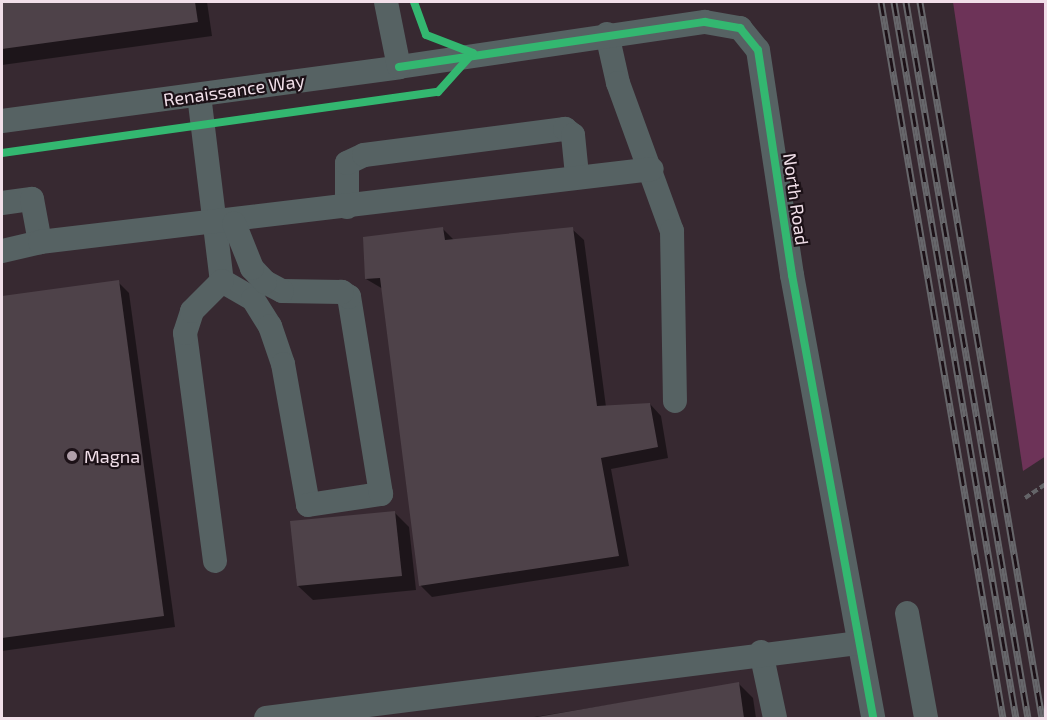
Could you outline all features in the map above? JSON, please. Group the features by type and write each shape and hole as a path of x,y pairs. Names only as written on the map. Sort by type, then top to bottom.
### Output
{"street":[{"path":"386,2 399,68"},
{"name":"North Road","path":"399,68 607,34 705,22 740,28 759,50 792,275 873,718"},
{"path":"607,34 618,83 652,169 672,231 675,401"},
{"name":"Renaissance Way","path":"2,121 399,68"},
{"path":"199,94 224,224 222,281 192,311 185,333 215,561"},
{"path":"347,207 347,163 364,155 565,129 573,135 577,175"},
{"path":"2,251 40,242 224,224 577,175 652,169"},
{"path":"2,203 32,199 40,242"},
{"path":"222,281 253,299 270,326 283,364 308,505 381,494 349,297 342,292 282,291 265,282 252,268 224,224"},
{"path":"907,613 926,718"},
{"path":"266,718 761,652 859,643"},
{"path":"761,652 775,718"}],"path":[{"path":"1025,498 1046,484"}],"shaded area":[{"path":"953,2 1045,2 1046,456 1023,471"}],"building":[{"path":"2,2 195,2 198,22 2,49"},
{"path":"443,227 445,240 573,227 597,406 650,403 658,447 601,458 619,556 419,586 380,278 365,279 363,237"},
{"name":"Magna","path":"119,280 164,616 2,638 2,296"},
{"path":"395,511 402,576 297,586 290,521"},
{"path":"739,682 744,718 537,718 537,717"}],"railway":[{"path":"881,2 1003,718"},
{"path":"894,2 1016,718"},
{"path":"906,2 1028,718"},
{"path":"920,2 1042,718"}],"cycle path":[{"path":"2,153 438,92 473,53 426,35 414,2"},
{"path":"399,67 705,22 740,28 758,50 792,275 873,718"}],"place":[{"name":"Magna","path":"72,456"}]}
